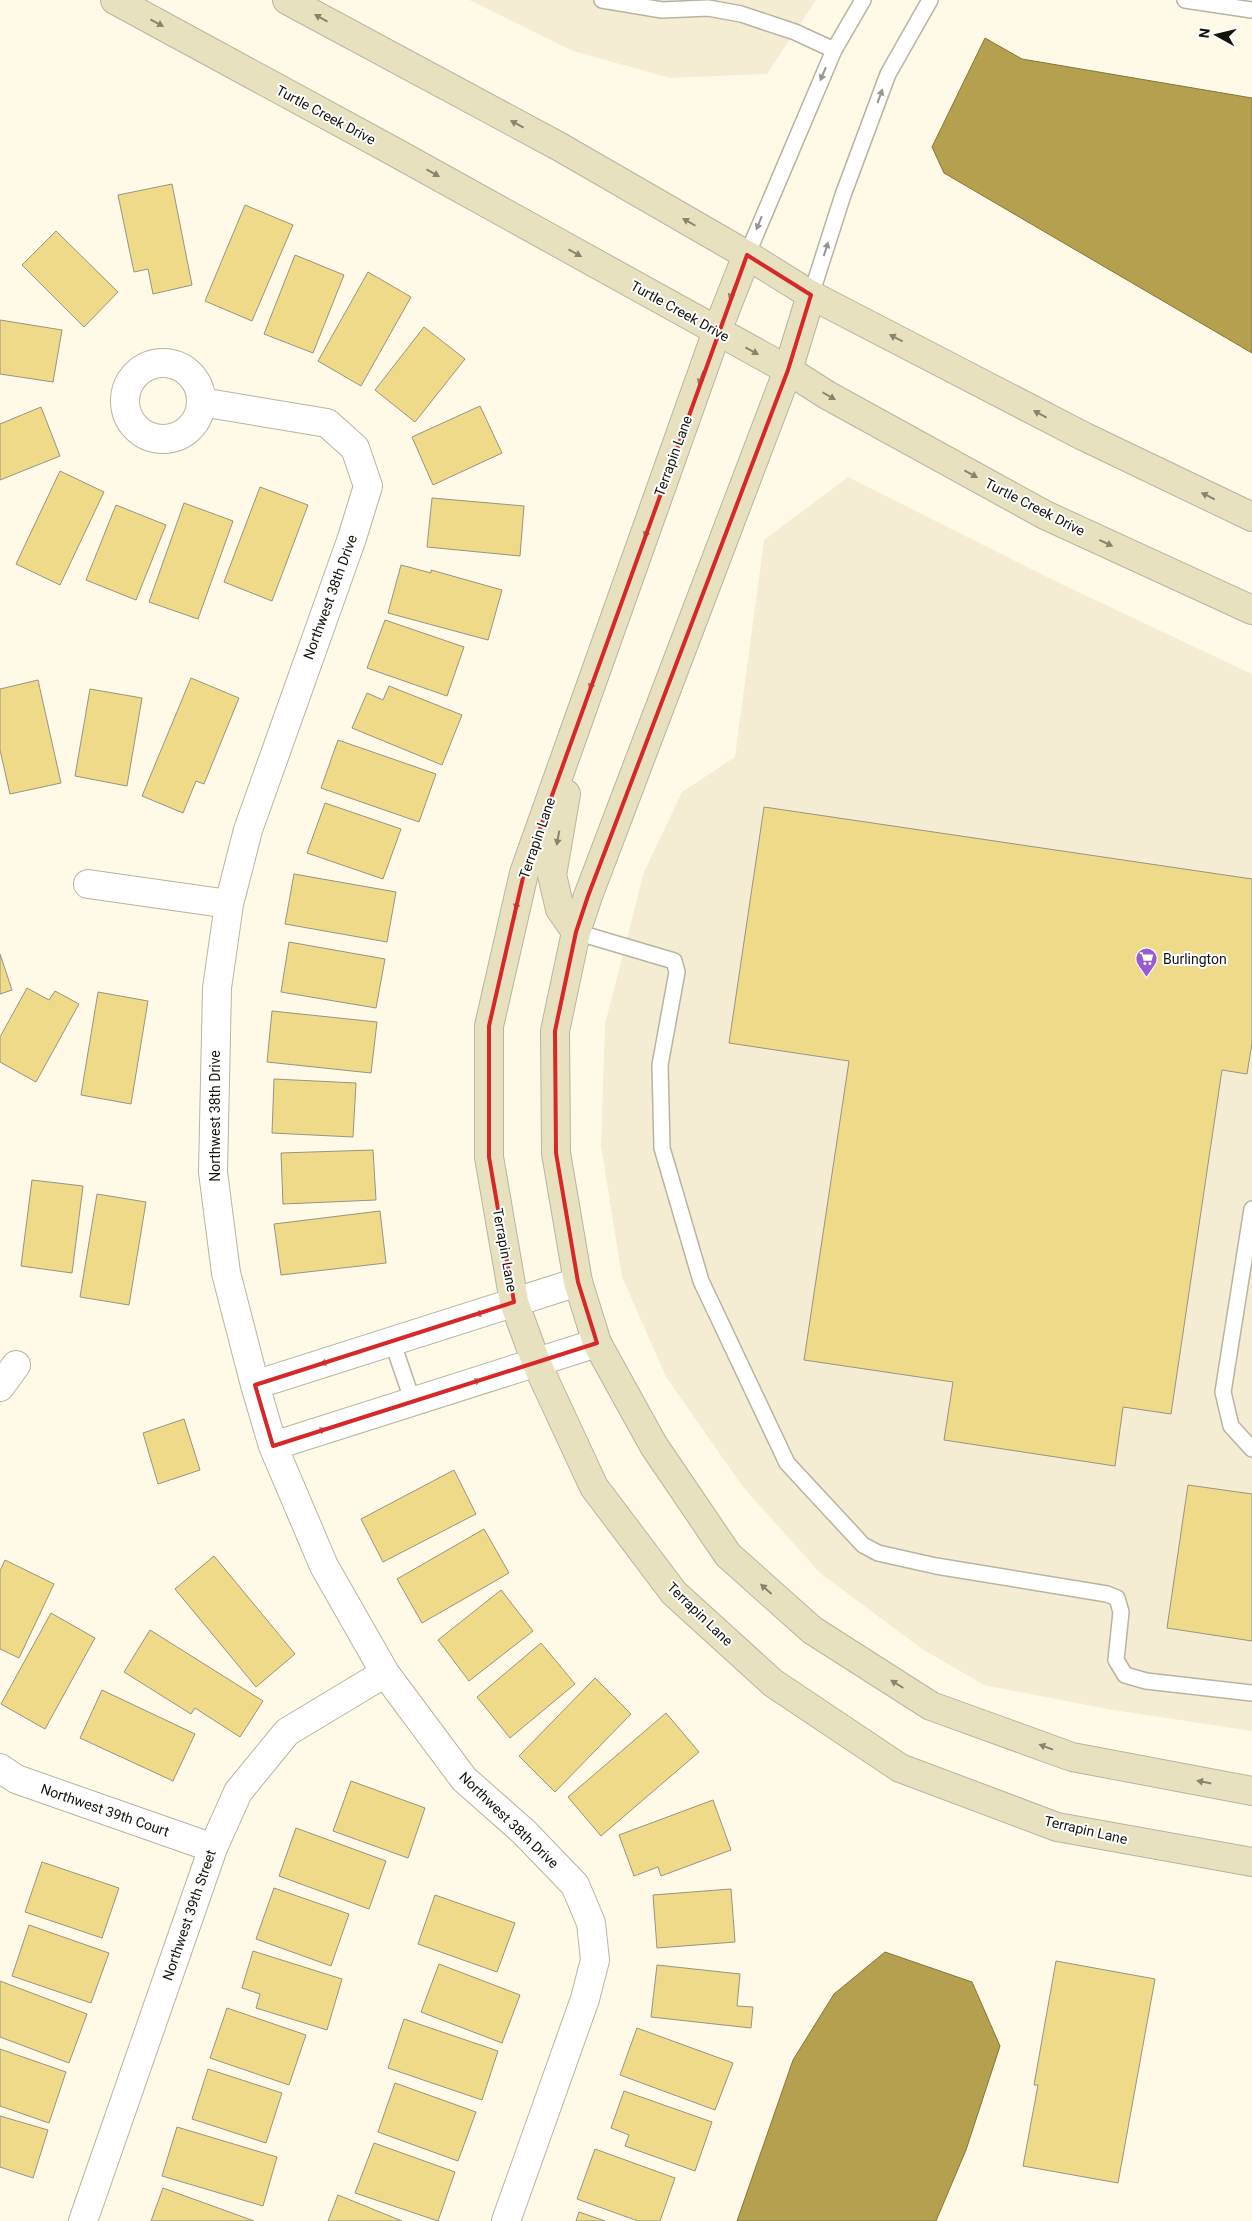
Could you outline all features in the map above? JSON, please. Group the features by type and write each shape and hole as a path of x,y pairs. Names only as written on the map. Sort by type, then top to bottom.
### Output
{"street":[{"name":"Turtle Creek Drive","path":"115,0 382,145 1045,515 1252,610"},
{"path":"287,0 560,147 747,255 811,295 1083,436 1252,517"},
{"name":"Terrapin Lane","path":"747,255 717,331 524,873 489,1026 489,1157 514,1302 536,1362 594,1487 674,1593 773,1683 900,1768 1057,1827 1252,1862"},
{"path":"811,295 788,370 576,932 556,1031 556,1153 578,1282 597,1343 654,1446 728,1555 812,1630 931,1706 1072,1757 1252,1791"},
{"name":"Northwest 38th Drive","path":"201,402 327,422 355,448 368,486 352,538 248,830 229,904 217,988 213,1172 226,1273 255,1385 273,1446 324,1566 385,1673 464,1779 524,1832 575,1885 591,1923 596,1960 585,1999 506,2221"},
{"path":"576,932 560,909 552,876 578,721"},
{"path":"88,884 229,904"},
{"path":"255,1385 578,1282"},
{"path":"273,1446 597,1343"},
{"path":"0,1387 16,1365"},
{"name":"Northwest 39th Street","path":"83,2221 212,1848 238,1792 287,1732 385,1673"},
{"name":"Northwest 39th Court","path":"0,1768 16,1780 212,1848"}],"lane":[{"path":"602,0 662,10 708,8 741,14 796,32 834,50"},
{"path":"747,255 834,50 863,0"},
{"path":"811,295 843,195 888,74 930,0"},
{"path":"1185,0 1252,10"},
{"path":"576,932 674,961 677,972 660,1066 662,1148 701,1281 787,1463 863,1545 878,1553 936,1566 1107,1594 1117,1598 1121,1612 1116,1660 1125,1674 1146,1681 1252,1693"},
{"path":"1252,1209 1223,1392 1230,1426 1252,1450"},
{"path":"392,1341 412,1402"}],"highlighted area":[{"path":"747,255 811,295 788,370 588,896 576,932 555,1031 556,1153 578,1282 597,1343 273,1446 255,1385 514,1302 489,1157 489,1026 524,873"}],"shaded area":[{"path":"469,0 816,0 767,74 670,78 573,51"},
{"path":"985,38 1022,59 1252,98 1252,353 944,173 932,147"},
{"path":"848,477 1055,581 1252,674 1252,1731 1107,1709 984,1685 922,1649 820,1573 743,1487 666,1377 622,1277 601,1146 605,1024 644,872 682,792 735,757 764,540"},
{"path":"885,1952 972,1982 1000,2046 966,2150 936,2221 737,2221 793,2060 834,1994"}],"building":[{"path":"172,184 192,285 153,294 148,269 134,272 118,195"},
{"path":"245,205 293,225 252,321 205,301"},
{"path":"56,231 118,292 84,327 22,265"},
{"path":"295,255 344,275 313,353 264,334"},
{"path":"368,272 411,297 361,386 318,361"},
{"path":"0,320 62,330 53,382 0,374"},
{"path":"424,327 465,359 415,422 375,390"},
{"path":"480,406 502,453 433,485 412,437"},
{"path":"41,407 60,456 0,480 0,424"},
{"path":"60,471 104,492 60,585 16,564"},
{"path":"260,487 308,505 272,601 224,582"},
{"path":"432,498 524,506 520,556 427,547"},
{"path":"184,503 233,521 198,619 149,602"},
{"path":"116,505 166,525 136,600 86,580"},
{"path":"401,565 431,573 431,570 502,590 488,640 388,613"},
{"path":"385,620 464,647 447,696 367,668"},
{"path":"191,678 239,698 204,784 196,781 183,813 142,796"},
{"path":"38,680 61,783 10,794 0,750 0,689"},
{"path":"389,686 462,715 442,765 352,728 367,693 383,700"},
{"path":"90,689 142,698 127,786 75,776"},
{"path":"338,740 436,774 419,822 321,788"},
{"path":"325,803 401,829 383,879 307,853"},
{"path":"764,807 1252,879 1252,1043 1247,1074 1222,1070 1171,1414 1123,1407 1115,1466 944,1440 953,1382 804,1360 849,1061 729,1043"},
{"path":"294,874 396,892 387,942 285,924"},
{"path":"289,942 385,959 376,1008 281,992"},
{"path":"0,954 12,990 0,994"},
{"path":"27,988 49,1000 55,991 79,1004 36,1082 0,1062 0,1037"},
{"path":"98,992 148,1001 131,1104 81,1095"},
{"path":"272,1011 377,1022 371,1073 267,1062"},
{"path":"274,1079 356,1083 353,1137 272,1133"},
{"path":"373,1150 376,1200 283,1204 281,1153"},
{"path":"32,1180 83,1186 72,1273 21,1266"},
{"path":"97,1194 146,1202 129,1305 80,1297"},
{"path":"380,1211 386,1263 281,1275 274,1224"},
{"path":"184,1419 200,1470 158,1484 143,1433"},
{"path":"454,1470 476,1514 383,1562 361,1519"},
{"path":"1188,1485 1252,1494 1252,1641 1167,1628"},
{"path":"484,1529 509,1573 422,1623 397,1579"},
{"path":"214,1556 295,1654 256,1687 175,1589"},
{"path":"5,1560 54,1584 19,1658 0,1649 0,1571"},
{"path":"501,1590 533,1631 469,1681 438,1640"},
{"path":"51,1613 95,1638 45,1729 1,1704"},
{"path":"150,1630 263,1701 240,1737 195,1708 191,1714 124,1672"},
{"path":"541,1643 575,1684 510,1738 477,1697"},
{"path":"595,1678 631,1714 555,1792 519,1756"},
{"path":"102,1690 195,1734 173,1781 80,1738"},
{"path":"666,1713 699,1752 601,1836 568,1797"},
{"path":"351,1781 425,1808 408,1858 333,1831"},
{"path":"713,1800 731,1850 661,1876 658,1867 634,1876 619,1835"},
{"path":"296,1828 386,1861 369,1909 279,1876"},
{"path":"42,1862 119,1888 102,1938 25,1912"},
{"path":"274,1888 349,1914 331,1966 256,1939"},
{"path":"731,1889 735,1942 657,1948 653,1895"},
{"path":"435,1895 515,1923 497,1972 418,1944"},
{"path":"29,1925 109,1953 91,2003 12,1976"},
{"path":"253,1951 342,1979 327,2030 256,2008 260,1994 242,1988"},
{"path":"1056,1961 1155,1979 1118,2183 1023,2166 1038,2085 1034,2085"},
{"path":"439,1964 520,1995 502,2043 421,2012"},
{"path":"657,1965 740,1974 737,2006 753,2007 751,2028 651,2017"},
{"path":"0,1981 87,2014 69,2063 0,2037"},
{"path":"227,2008 306,2035 289,2085 210,2058"},
{"path":"404,2019 498,2051 482,2100 388,2068"},
{"path":"637,2028 733,2063 715,2110 620,2075"},
{"path":"0,2049 66,2072 49,2123 0,2106"},
{"path":"208,2069 282,2093 266,2143 192,2119"},
{"path":"395,2083 476,2112 458,2161 378,2132"},
{"path":"624,2091 712,2122 695,2171 625,2146 629,2135 611,2128"},
{"path":"0,2116 48,2130 33,2178 0,2167"},
{"path":"177,2127 277,2157 263,2206 162,2176"},
{"path":"374,2143 455,2172 438,2221 355,2193"},
{"path":"595,2149 675,2178 660,2221 638,2221 577,2199"},
{"path":"163,2188 254,2221 151,2221"},
{"path":"338,2195 402,2221 328,2221"},
{"path":"579,2212 605,2221 576,2221"}],"place":[{"name":"Burlington","path":"1147,978"}]}
